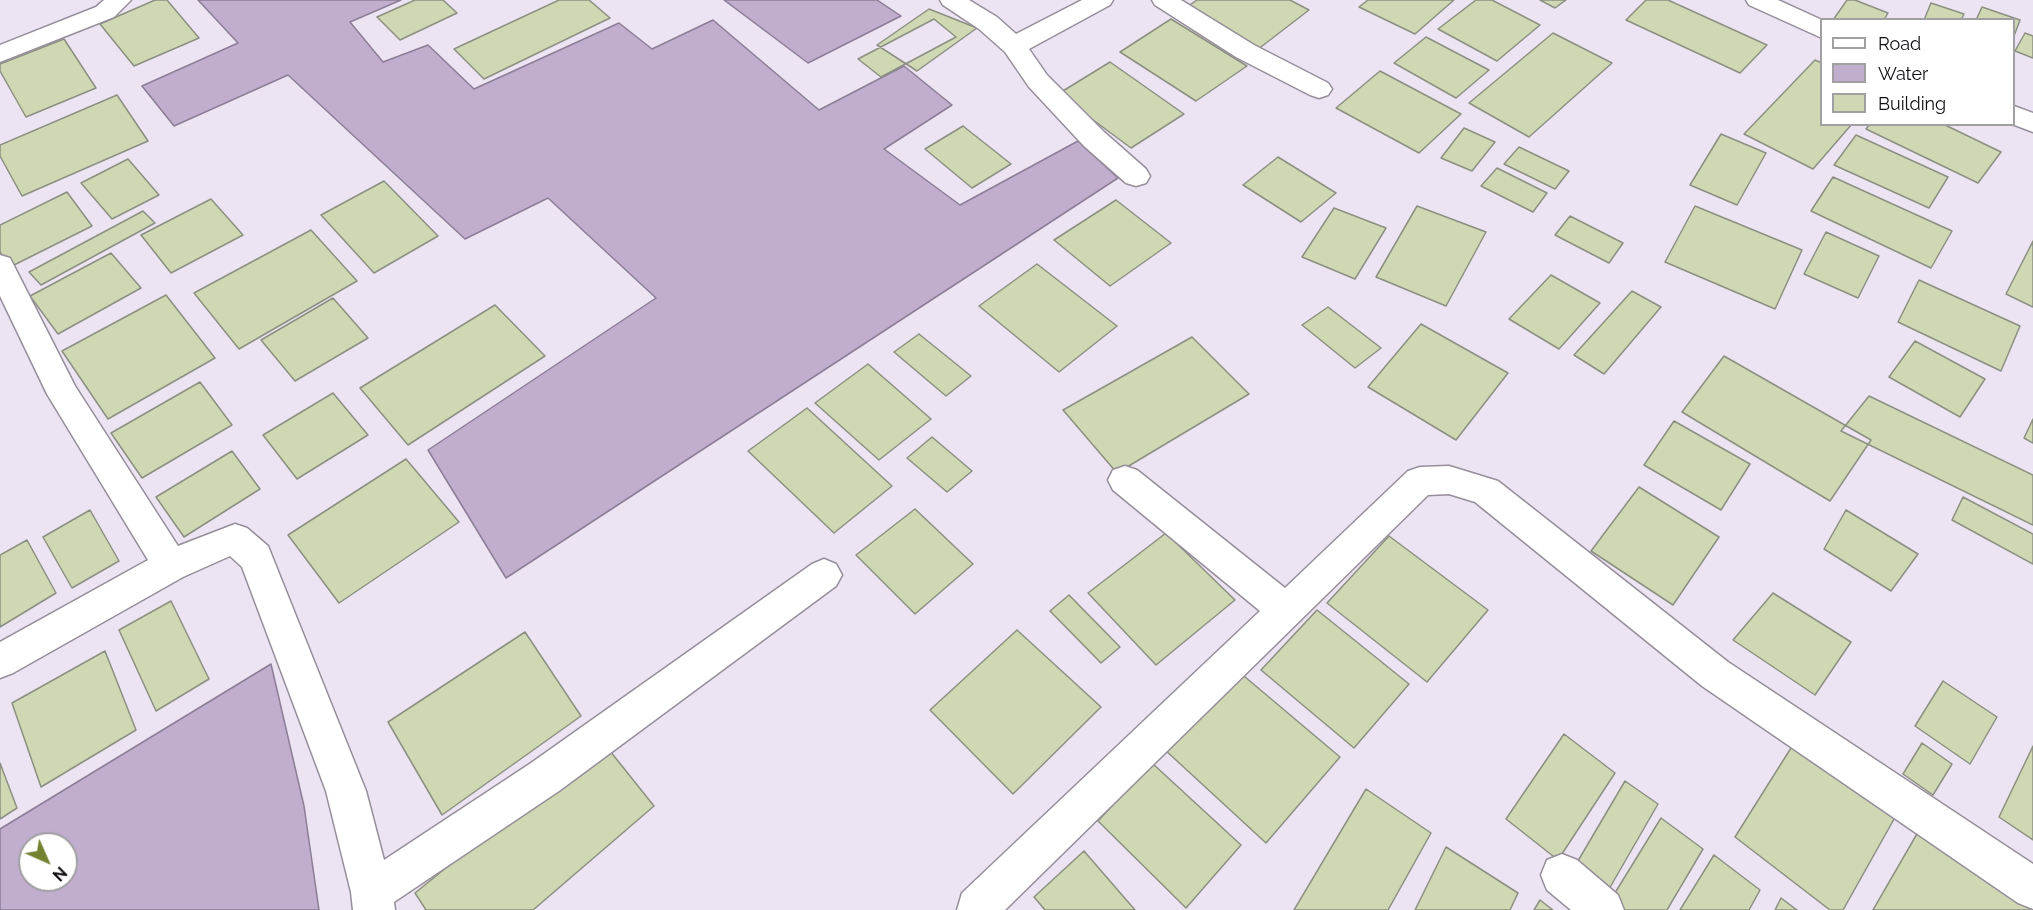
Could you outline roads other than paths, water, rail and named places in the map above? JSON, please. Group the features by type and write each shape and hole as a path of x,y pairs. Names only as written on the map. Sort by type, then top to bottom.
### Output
{"street":[{"path":"0,54 105,12 119,0"},
{"path":"952,0 988,22 1014,46 1046,89 1094,139 1136,176"},
{"path":"1014,46 1101,0"},
{"path":"1164,0 1245,51 1319,89"},
{"path":"1758,0 1820,30"},
{"path":"2015,116 2033,123"},
{"path":"0,266 63,394 171,566"},
{"path":"1125,480 1286,610"},
{"path":"977,908 1420,481 1449,480 1486,491 1715,674 2033,888"},
{"path":"0,661 171,566 207,549 236,539 256,557 346,791 373,901 824,575"},
{"path":"1562,875 1604,910"}],"water":[{"path":"198,0 401,0 350,22 383,62 428,45 474,89 619,23 652,49 713,20 819,110 904,66 952,105 884,149 960,205 1078,141 1118,178 506,578 428,450 656,298 548,198 465,239 288,75 174,126 142,86 238,43"},
{"path":"724,0 877,0 901,16 808,63"},
{"path":"271,664 304,806 319,910 0,910 0,829"}]}
